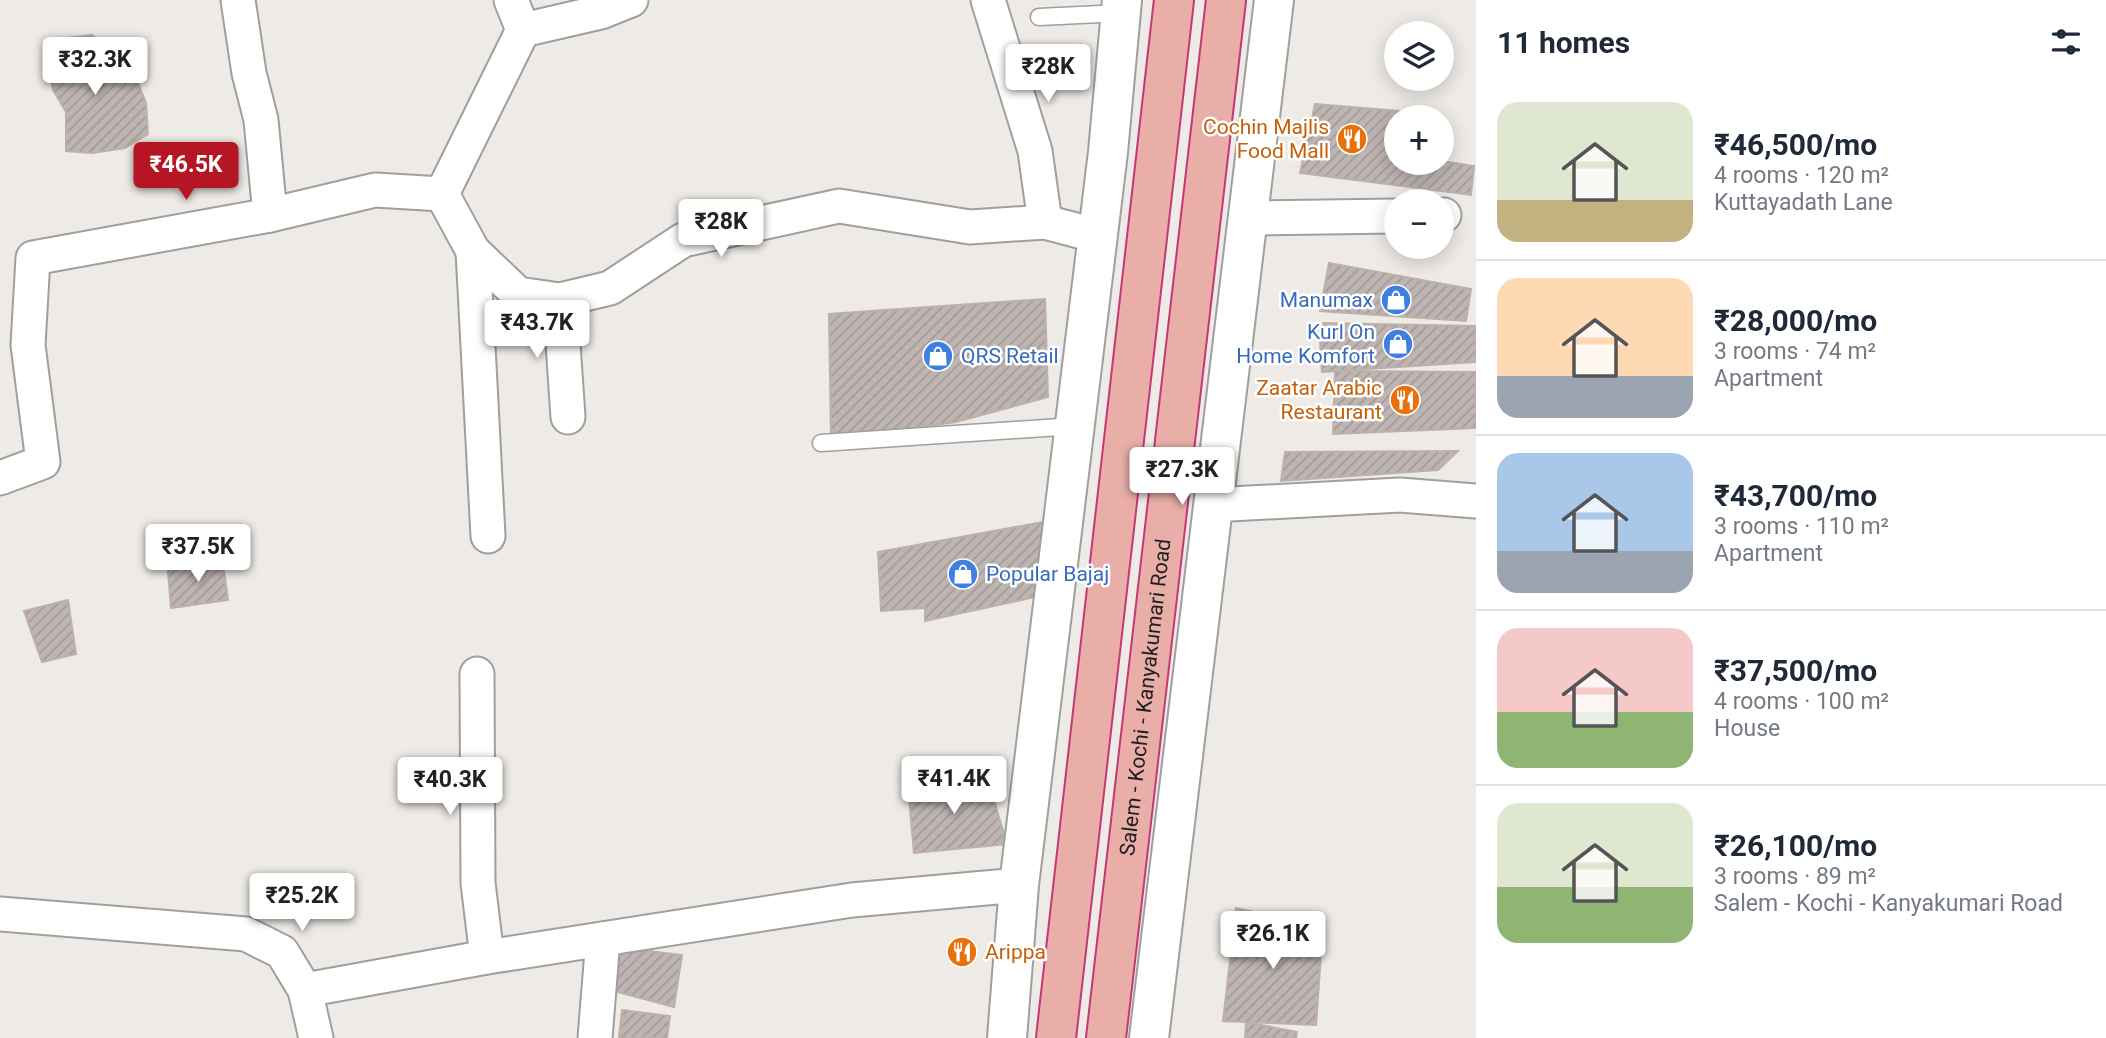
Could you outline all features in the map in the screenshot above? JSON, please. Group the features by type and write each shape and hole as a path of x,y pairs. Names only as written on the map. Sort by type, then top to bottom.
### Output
{"highway":[{"path":"1056,1038 1174,0"},
{"name":"Salem - Kochi - Kanyakumari Road","path":"1107,1028 1226,0"}],"street":[{"path":"238,0 249,73 261,120 270,215"},
{"path":"442,194 452,179 517,15 601,12 631,0"},
{"path":"988,0 1035,151 1045,222"},
{"path":"1150,1029 1212,505 1250,218 1274,0"},
{"path":"1007,1038 1019,885 1098,236 1121,7"},
{"path":"0,478 43,462 28,345 33,258 270,215 375,190 442,194"},
{"path":"442,194 473,251 519,294 560,300 610,288 683,240 839,206 970,227 1045,222 1098,236"},
{"path":"1250,218 1384,215"},
{"path":"473,251 488,536"},
{"path":"560,300 568,417"},
{"path":"1212,505 1400,495 1476,501"},
{"path":"477,674 478,883 487,957"},
{"path":"305,990 487,957 852,900 1019,885"},
{"path":"0,914 246,934 282,952 305,990 316,1038"},
{"path":"595,1038 603,939"},
{"path":"1009,1000 1060,989"},
{"name":"Salem - Kochi - Kanyakumari Road","path":"1107,1028 1150,1029"}],"lane":[{"path":"1040,17 1121,7"},
{"path":"821,443 1075,426"}],"building":[{"path":"92,35 105,46 112,76 136,78 146,103 148,134 125,148 92,153 66,151 66,112 53,90 48,62 51,40"},
{"name":"Cochin Majlis Food Mall","path":"1315,104 1384,110 1384,175 1454,175 1454,163 1474,166 1471,195 1454,193 1454,189 1424,189 1300,173"},
{"name":"Manumax","path":"1329,263 1471,289 1466,321 1320,311"},
{"name":"QRS Retail","path":"1045,299 1048,397 956,422 831,440 829,314"},
{"name":"Kurl On Home Komfort","path":"1319,323 1476,326 1476,362 1322,372"},
{"name":"Zaatar Arabic Restaurant","path":"1335,371 1476,372 1476,428 1333,434"},
{"path":"1458,451 1438,470 1281,481 1285,452"},
{"name":"Popular Bajaj","path":"1054,520 1044,595 925,621 925,608 881,611 878,552"},
{"path":"222,556 228,600 171,608 168,571"},
{"path":"68,600 76,654 42,662 24,611"},
{"path":"987,777 1007,844 914,853 908,787"},
{"path":"1236,908 1323,927 1316,1025 1223,1021"},
{"path":"618,947 682,955 674,1007 614,991"},
{"path":"622,1010 670,1016 667,1038 619,1038"},
{"path":"1246,1022 1297,1032 1296,1038 1245,1038"}],"place":[{"name":"Cochin Majlis Food Mall","path":"1352,139"},
{"name":"Manumax","path":"1396,300"},
{"name":"Kurl On Home Komfort","path":"1398,344"},
{"name":"QRS Retail","path":"938,356"},
{"name":"Zaatar Arabic Restaurant","path":"1405,400"},
{"name":"Popular Bajaj","path":"963,574"},
{"name":"Arippa","path":"962,952"}]}
